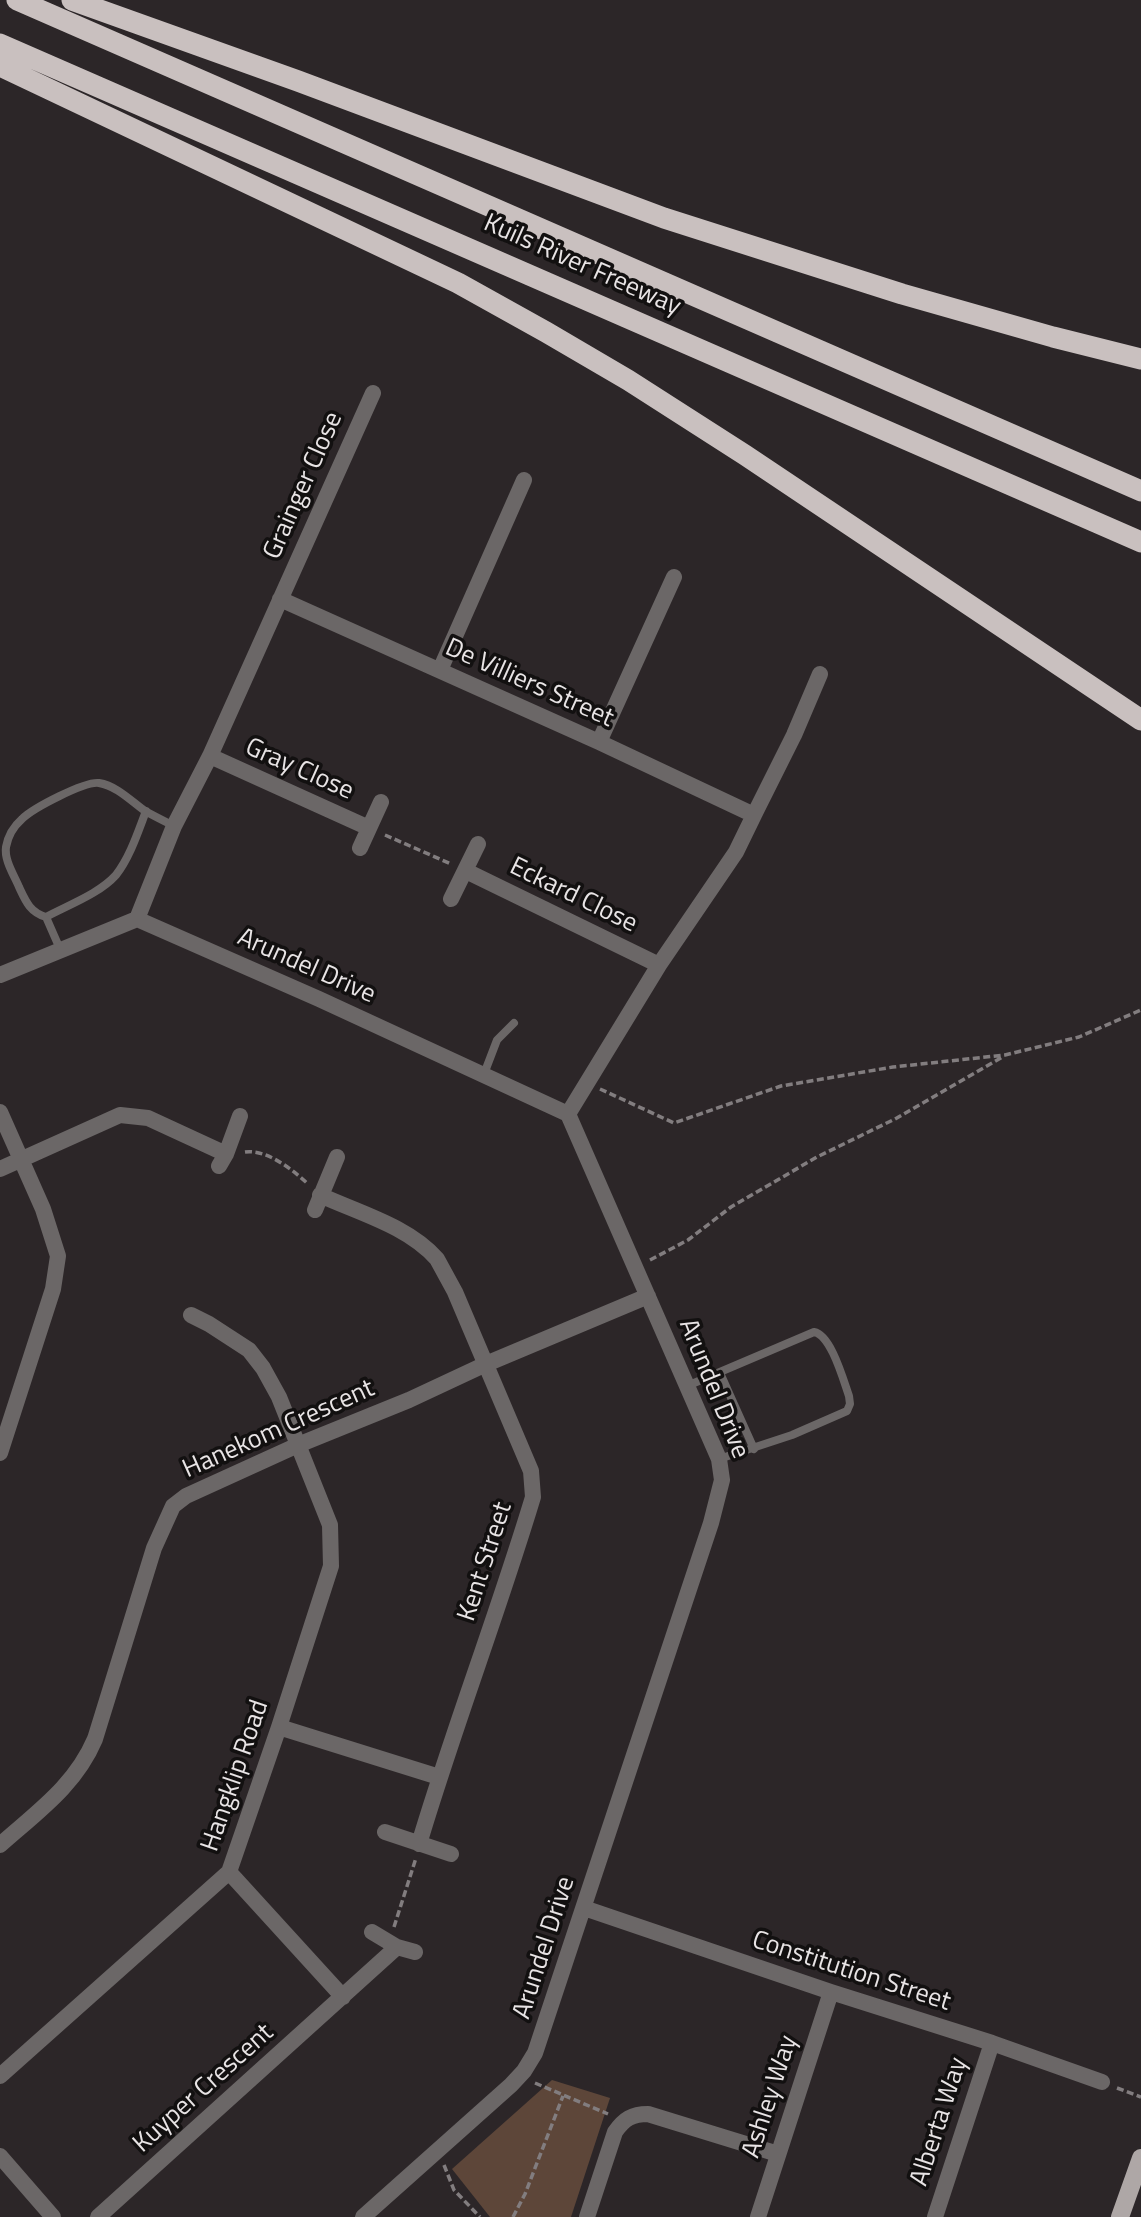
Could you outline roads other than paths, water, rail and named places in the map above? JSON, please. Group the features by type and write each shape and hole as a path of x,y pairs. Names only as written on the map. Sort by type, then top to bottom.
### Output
{"highway":[{"name":"Kuils River Freeway","path":"17,0 1141,491"},
{"path":"72,0 664,218 902,294 1141,359"},
{"name":"Kuils River Freeway","path":"0,44 1141,542"},
{"path":"0,65 446,278 546,332 628,380 745,455 1141,720"}],"main road":[{"path":"1120,2217 1141,2158"}],"street":[{"name":"Grainger Close","path":"280,599 373,393"},
{"path":"440,670 524,480"},
{"path":"598,742 674,577"},
{"name":"De Villiers Street","path":"280,599 598,742 754,816"},
{"path":"0,975 137,919 174,826 210,756 280,599"},
{"path":"568,1114 659,965 736,852 794,735 820,674"},
{"name":"Gray Close","path":"210,756 369,828"},
{"name":"Gray Close","path":"360,848 381,803"},
{"name":"Eckard Close","path":"451,899 478,844"},
{"name":"Eckard Close","path":"466,871 659,965"},
{"name":"Arundel Drive","path":"137,919 568,1114 719,1459 722,1480 720,1491 542,2035 524,2071 363,2217"},
{"path":"0,1112 22,1160 58,1256 57,1271 0,1453"},
{"path":"0,1169 120,1115 148,1118 223,1160 240,1116"},
{"name":"Kent Street","path":"337,1157 318,1203 411,1236 427,1247 437,1259 486,1364 531,1471 533,1497 419,1844"},
{"name":"Hanekom Crescent","path":"0,1845 72,1780 86,1761 154,1548 173,1506 186,1496 298,1445 410,1400 486,1364 648,1296"},
{"name":"Hangklip Road","path":"0,2076 229,1872 331,1566 330,1525 268,1377 249,1350 191,1315"},
{"path":"279,1727 439,1777"},
{"path":"385,1832 452,1854"},
{"path":"229,1872 343,1997"},
{"name":"Constitution Street","path":"584,1908 1102,2082"},
{"path":"372,1932 393,1945 415,1952"},
{"name":"Kuyper Crescent","path":"98,2217 343,1997 393,1945"},
{"name":"Ashley Way","path":"758,2217 831,1992"},
{"name":"Alberta Way","path":"935,2217 992,2043"},
{"path":"587,2217 615,2132 621,2122 637,2114 648,2114 778,2154"},
{"path":"0,2156 53,2217"}],"lane":[{"path":"146,811 123,863 115,876 102,887 46,917 27,906 5,854 12,832 21,819 33,810 94,783 117,790 146,811 174,826"},
{"path":"46,917 60,949"},
{"path":"484,1074 497,1040 514,1023"},
{"path":"687,1387 814,1332 821,1333 827,1341 849,1396 847,1411 792,1435 719,1459"},
{"path":"720,1373 754,1449"}]}
